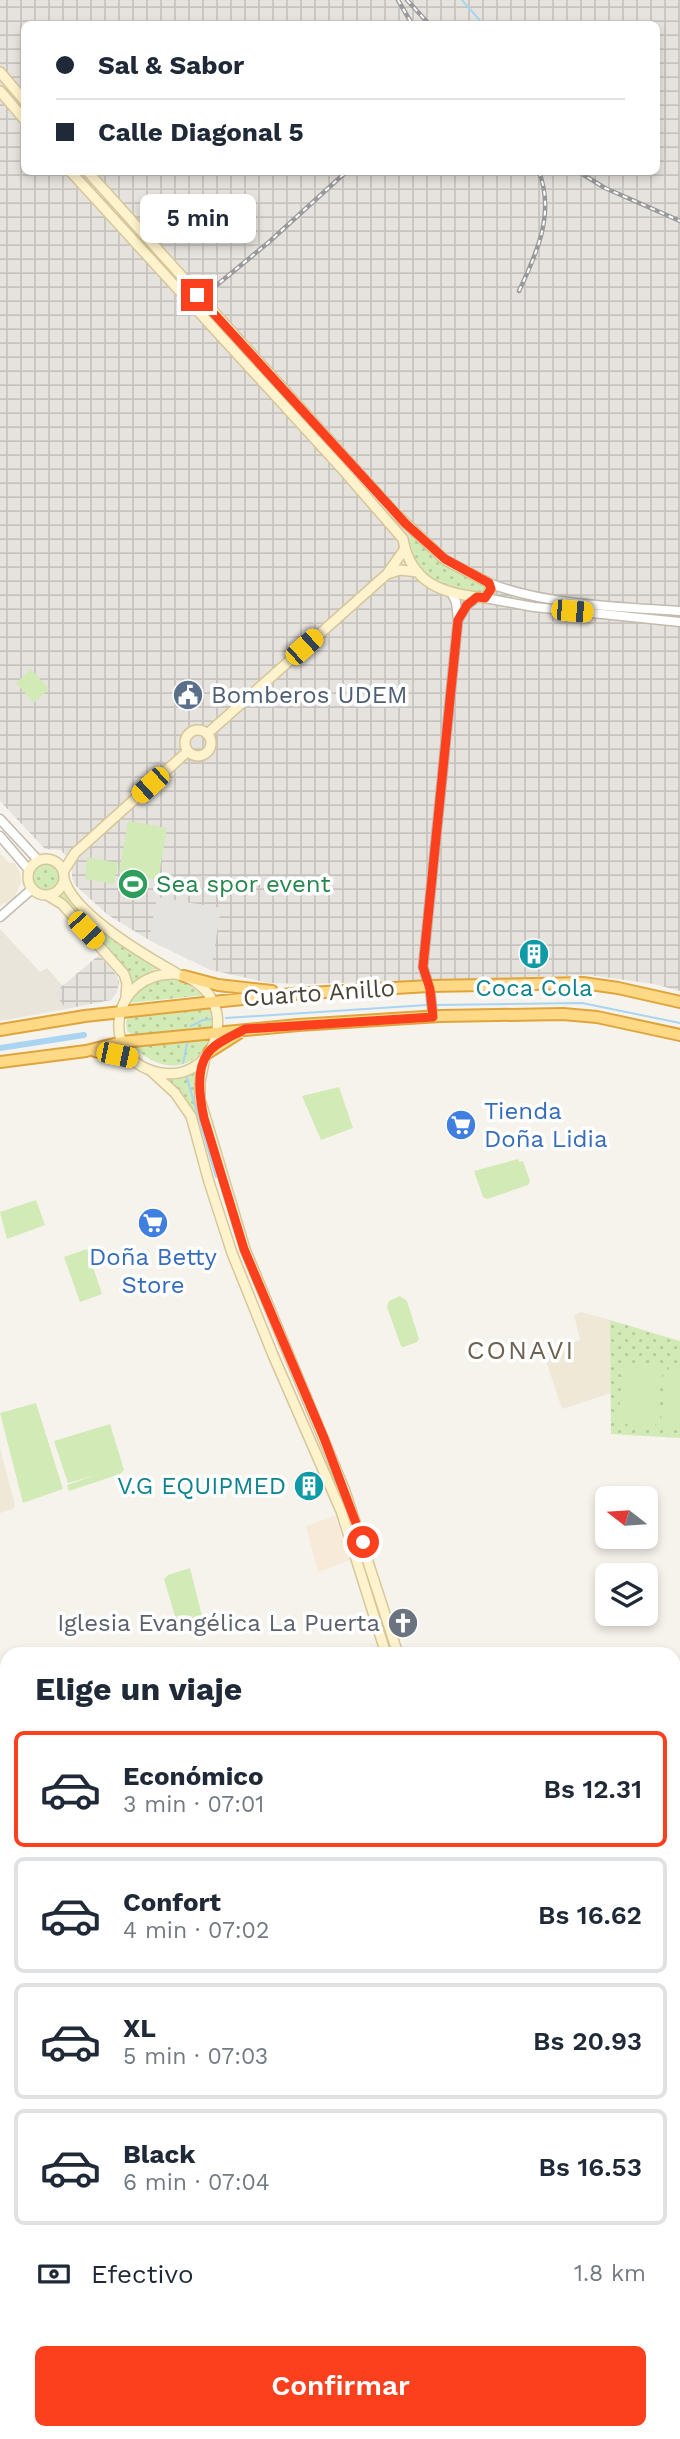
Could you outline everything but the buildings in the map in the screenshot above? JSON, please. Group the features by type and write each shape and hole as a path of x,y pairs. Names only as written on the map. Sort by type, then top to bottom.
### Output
{"highway":[{"path":"182,976 218,985 292,994"},
{"name":"Cuarto Anillo","path":"0,1030 120,1012 292,994 430,991 583,983 680,1002"},
{"name":"Cuarto Anillo","path":"0,1062 86,1051 122,1042 433,1011 597,1017 680,1035"},
{"path":"207,1054 221,1042 245,1029"},
{"path":"86,1051 132,1058"}],"main road":[{"path":"0,72 21,96"},
{"path":"0,91 21,116"},
{"path":"74,175 235,344 353,465 416,533 445,559 489,583 489,594 481,597 452,594 418,572 404,550 402,539 344,471 235,344 91,175"},
{"path":"402,539 408,533 416,533"},
{"path":"207,734 387,574 404,550"},
{"path":"387,574 400,570 418,572"},
{"path":"200,730 207,734 211,741 207,752 199,756 188,751 186,740 190,733 200,730"},
{"path":"47,895 58,890 75,853 188,751"},
{"path":"75,853 38,860 29,870 28,880 37,893 47,895 62,904 124,974 128,986 120,1012 119,1032 122,1042 132,1058 176,1093 191,1116 232,1253 341,1511 384,1647"},
{"path":"50,859 59,864 70,894 100,923 144,954 211,994 218,1022 217,1032 207,1054 200,1082 200,1100 244,1249 345,1491 396,1647"},
{"path":"125,1000 135,987 150,978 167,974 182,976"},
{"path":"150,1070 180,1072 194,1066 207,1054"}],"street":[{"path":"344,471 353,465"},
{"path":"489,583 512,591 573,601 680,611"},
{"path":"508,602 507,598 512,591"},
{"path":"433,1011 423,967 458,620 456,601 452,594"},
{"path":"458,620 467,605 481,597 534,607 680,622"},
{"path":"646,619 647,608"},
{"path":"1,822 38,860"},
{"path":"0,836 29,870"},
{"path":"0,918 32,889"}],"shaded area":[{"path":"0,0 680,0 680,991 654,984 590,975 269,983 211,970 149,940 108,915 75,885 72,864 61,850 45,849 0,801"},
{"path":"0,853 9,863 15,863 21,882 15,897 0,906"},
{"path":"157,897 221,908 211,970 149,940"},
{"path":"0,929 40,972 47,968 63,986 54,993 66,1009 0,1021"},
{"path":"99,955 117,976 117,992 111,1000 66,1009 54,993"},
{"path":"581,1312 610,1320 611,1393 562,1409 543,1352 580,1340 574,1315"},
{"path":"0,1448 15,1505 13,1509 0,1513"},
{"path":"335,1516 350,1560 318,1572 306,1526"}],"green space":[{"path":"409,537 415,537 439,558 486,585 485,591 460,591 432,579 412,560 408,549"},
{"path":"31,669 49,689 34,703 16,683"},
{"path":"128,821 167,828 158,880 119,873"},
{"path":"87,857 118,863 114,884 85,879"},
{"path":"46,864 56,867 59,877 56,887 46,890 36,887 33,877 36,867"},
{"path":"63,892 108,934 160,967 132,983 109,947 57,896"},
{"path":"169,977 187,980 206,995 129,1003 146,986"},
{"path":"201,1005 213,1014 210,1029 136,1037 127,1031 129,1013"},
{"path":"212,1036 196,1057 176,1065 154,1061 133,1046"},
{"path":"200,1068 195,1086 198,1121 167,1076"},
{"path":"339,1087 353,1128 321,1140 302,1096"},
{"path":"518,1159 519,1162 523,1161 530,1181 528,1185 487,1199 483,1197 474,1171"},
{"path":"36,1200 45,1225 7,1239 0,1212"},
{"path":"87,1249 102,1294 80,1302 64,1257"},
{"path":"400,1296 407,1301 419,1339 403,1347 387,1307 389,1301"},
{"path":"610,1320 680,1341 680,1438 611,1434"},
{"path":"625,1363 663,1368 655,1428 617,1423"},
{"path":"669,1367 680,1370 680,1428 660,1426"},
{"path":"36,1403 63,1489 23,1503 0,1413"},
{"path":"110,1424 124,1470 120,1474 69,1491 67,1485 96,1475 68,1483 54,1441"},
{"path":"190,1568 202,1616 179,1623 164,1579 168,1575"}],"waterway":[{"path":"462,0 480,21"},
{"path":"436,1005 582,1003 680,1023"},
{"path":"226,1018 427,1005"},
{"path":"191,1026 213,1019"},
{"path":"0,1048 84,1035"},
{"path":"183,1063 187,1044"},
{"path":"187,1078 216,1177"}],"railway":[{"path":"398,0 410,21"},
{"path":"407,0 426,21"},
{"path":"212,289 343,175"},
{"path":"519,291 542,233 545,203 540,175"},
{"path":"584,175 605,188 680,221"}],"place":[{"name":"Bomberos UDEM","path":"188,695"},
{"name":"Sea spor event","path":"133,884"},
{"name":"Coca Cola","path":"534,954"},
{"name":"Tienda Doña Lidia","path":"461,1125"},
{"name":"Doña Betty Store","path":"153,1223"},
{"name":"V.G EQUIPMED","path":"309,1486"},
{"name":"Iglesia Evangélica La Puerta","path":"403,1623"}],"district":[{"name":"CONAVI","path":"521,1350"}],"route":[{"path":"197,295 394,512 445,559 489,583 491,589 485,598 477,597 467,605 458,620 423,967 430,989 433,1017 245,1029 209,1052 205,1057 200,1082 204,1118 244,1249 324,1438 363,1542"}]}
